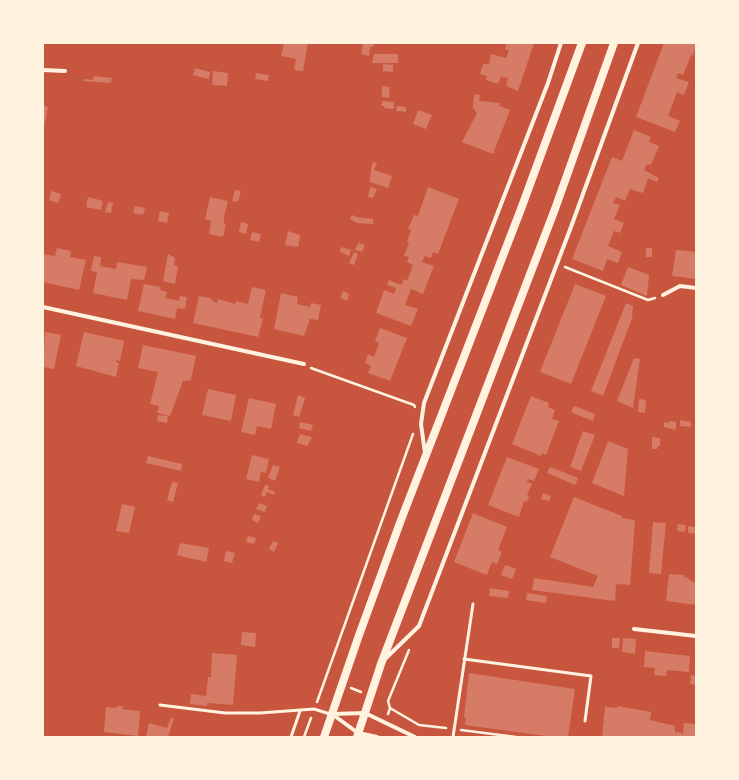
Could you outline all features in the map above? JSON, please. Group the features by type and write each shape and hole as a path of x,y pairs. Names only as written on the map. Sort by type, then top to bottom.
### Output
{"main road":[{"path":"324,737 341,685 426,456 521,209 582,43"},
{"path":"357,735 381,664 555,209 614,43"}],"street":[{"path":"426,456 421,424 424,404 548,83 561,43"},
{"path":"381,664 419,626 556,265 638,43"},
{"path":"43,70 65,71"},
{"path":"663,295 680,286 696,288"},
{"path":"43,307 304,364"},
{"path":"634,629 696,636"},
{"path":"332,714 365,713 415,737"},
{"path":"332,714 357,735 377,737"}],"lane":[{"path":"453,737 473,604"},
{"path":"464,659 591,676 585,721"},
{"path":"160,705 224,713 260,713 314,709 332,714"},
{"path":"291,737 300,711"}],"path":[{"path":"556,265 648,300 663,295"},
{"path":"304,364 414,405 416,414"},
{"path":"304,737 414,431 421,424"},
{"path":"325,680 388,701 390,708"}],"building":[{"path":"284,43 308,43 303,71 294,70 296,59 281,56"},
{"path":"363,43 374,43 373,47 370,47 369,56 361,54"},
{"path":"507,43 534,43 518,91 506,86 508,78 501,77 498,84 486,80 487,76 480,74 483,64 489,64 491,54 506,58 509,50 505,49"},
{"path":"664,43 696,43 693,56 691,55 683,75 678,73 676,78 689,82 684,95 677,92 668,116 680,121 675,132 636,117"},
{"path":"374,54 398,54 398,63 372,63"},
{"path":"383,64 393,65 393,72 383,71"},
{"path":"195,68 210,72 209,79 193,75"},
{"path":"213,71 228,73 227,86 212,85"},
{"path":"256,73 269,75 268,81 255,79"},
{"path":"94,76 112,78 111,83 83,81 84,79 93,80"},
{"path":"382,86 390,87 389,98 382,97"},
{"path":"474,94 480,95 479,101 500,103 499,106 510,110 493,154 462,142 477,113 473,108"},
{"path":"382,101 394,102 394,109 384,108 384,106 381,106"},
{"path":"43,105 48,107 44,126 43,126"},
{"path":"397,106 406,107 406,112 396,111"},
{"path":"418,110 432,115 426,129 413,124"},
{"path":"634,130 651,137 649,142 659,146 651,165 647,164 644,170 659,178 657,182 648,178 643,193 630,189 625,201 616,197 613,203 620,205 614,219 624,223 620,233 614,231 608,246 622,252 618,263 607,259 603,271 572,259 612,157 622,161"},
{"path":"373,162 377,163 374,170 392,176 388,188 370,182"},
{"path":"370,187 377,189 373,198 368,197"},
{"path":"428,187 459,199 438,254 433,252 431,258 425,256 422,262 434,266 423,294 411,289 405,305 418,309 411,326 376,313 384,290 394,294 396,288 387,285 389,280 401,285 404,279 407,281 413,265 407,262 409,257 404,256 409,243 407,242 411,230 408,229 414,215 418,216"},
{"path":"235,190 241,191 238,202 232,201"},
{"path":"51,191 61,194 58,203 49,200"},
{"path":"88,197 103,201 101,210 86,207"},
{"path":"210,197 228,201 224,217 224,223 226,224 223,237 209,234 211,221 205,219"},
{"path":"108,202 113,203 111,213 105,212"},
{"path":"135,206 145,208 143,215 133,213"},
{"path":"160,211 169,213 167,223 158,221"},
{"path":"352,215 373,219 373,224 357,223 350,219"},
{"path":"241,222 248,224 246,234 239,232"},
{"path":"288,231 300,235 298,247 285,245"},
{"path":"252,232 261,234 259,242 250,240"},
{"path":"358,243 365,245 362,252 355,250"},
{"path":"341,247 351,250 349,256 340,252"},
{"path":"57,248 71,251 70,257 86,260 79,290 43,282 43,254 55,256"},
{"path":"646,248 652,248 652,257 646,257"},
{"path":"676,250 696,252 696,279 672,276"},
{"path":"354,252 358,254 354,265 349,263"},
{"path":"168,254 175,258 174,265 178,266 175,284 163,281"},
{"path":"94,256 101,257 100,266 116,269 117,262 147,267 144,280 131,279 127,300 93,293 97,272 91,271"},
{"path":"628,267 649,275 647,296 621,285"},
{"path":"144,284 161,287 160,290 167,292 165,298 179,301 180,296 187,297 185,309 177,308 175,319 138,311"},
{"path":"575,284 606,296 571,384 540,372"},
{"path":"252,287 266,290 260,318 263,319 258,337 193,323 199,296 211,298 211,300 217,303 218,299 235,304 236,301 248,304"},
{"path":"343,291 349,294 347,301 340,298"},
{"path":"281,293 298,297 297,304 310,307 311,303 321,305 318,320 310,319 304,336 274,329"},
{"path":"626,303 633,306 632,318 603,396 591,391"},
{"path":"380,328 407,338 390,381 368,373 371,366 365,363 368,354 374,357 379,343 375,341"},
{"path":"45,332 61,335 54,369 43,367"},
{"path":"84,332 124,341 120,361 116,360 116,362 119,363 116,377 76,366"},
{"path":"143,345 196,356 191,380 183,381 170,416 157,413 159,406 150,404 158,372 138,368"},
{"path":"634,358 640,359 633,408 617,401"},
{"path":"208,389 236,395 231,421 202,415"},
{"path":"298,395 305,398 299,417 293,415"},
{"path":"531,396 549,403 548,407 555,410 552,419 559,421 546,455 542,453 541,456 512,444"},
{"path":"249,398 276,404 271,429 257,426 255,435 241,432"},
{"path":"639,399 646,400 645,413 638,412"},
{"path":"574,406 595,414 593,421 571,412"},
{"path":"158,415 168,416 167,423 157,421"},
{"path":"680,420 691,422 691,427 680,426"},
{"path":"669,421 676,422 676,430 664,427 664,422 669,423"},
{"path":"300,422 313,425 311,431 299,428"},
{"path":"583,431 595,435 581,471 570,467"},
{"path":"300,434 312,437 307,446 297,443"},
{"path":"652,437 660,438 660,446 658,446 657,449 652,449"},
{"path":"608,441 628,449 624,496 592,483"},
{"path":"252,455 269,459 266,473 261,472 259,482 246,479"},
{"path":"148,456 182,464 181,471 146,463"},
{"path":"507,457 539,469 534,481 528,479 527,482 532,484 527,495 529,496 527,502 524,501 519,517 488,505"},
{"path":"273,465 280,467 275,481 268,478"},
{"path":"550,467 578,478 575,485 547,473"},
{"path":"172,482 178,483 173,502 167,500"},
{"path":"265,485 269,486 268,489 275,492 274,495 267,492 265,497 261,495"},
{"path":"543,493 551,496 549,501 541,499"},
{"path":"574,497 622,516 622,518 635,520 630,585 616,584 615,601 532,590 534,578 593,587 598,576 550,557"},
{"path":"259,503 267,506 265,512 256,509"},
{"path":"122,504 135,507 129,533 116,531"},
{"path":"473,513 507,527 498,550 502,552 497,564 492,562 487,575 454,562"},
{"path":"254,514 261,516 258,523 252,520"},
{"path":"653,522 666,523 661,574 649,573"},
{"path":"678,524 686,525 685,532 677,531"},
{"path":"688,526 696,527 696,534 688,533"},
{"path":"248,536 256,538 254,544 246,542"},
{"path":"273,541 278,543 274,552 269,549"},
{"path":"180,543 209,548 206,562 177,555"},
{"path":"226,551 235,553 232,563 224,561"},
{"path":"505,565 516,569 512,579 501,575"},
{"path":"669,574 684,575 684,577 689,578 689,580 696,583 696,605 666,601"},
{"path":"490,588 509,591 508,598 489,596"},
{"path":"527,593 547,596 546,603 526,600"},
{"path":"242,632 256,633 255,647 241,645"},
{"path":"612,638 620,638 619,648 612,648"},
{"path":"623,638 636,639 635,654 622,652"},
{"path":"645,651 690,656 689,672 667,670 666,676 654,675 655,668 644,667"},
{"path":"212,653 237,655 233,705 207,703 207,706 190,704 191,694 206,696 208,677 211,677"},
{"path":"469,673 575,689 568,737 553,737 465,725 466,718 464,717"},
{"path":"691,675 696,676 696,685 690,684"},
{"path":"117,706 123,706 122,709 140,711 138,736 104,732 106,707 116,708"},
{"path":"618,706 651,712 650,720 675,726 675,732 683,733 684,723 696,724 696,737 602,737 605,707 617,708"},
{"path":"171,718 174,718 168,737 146,737 149,723 167,728"}]}
